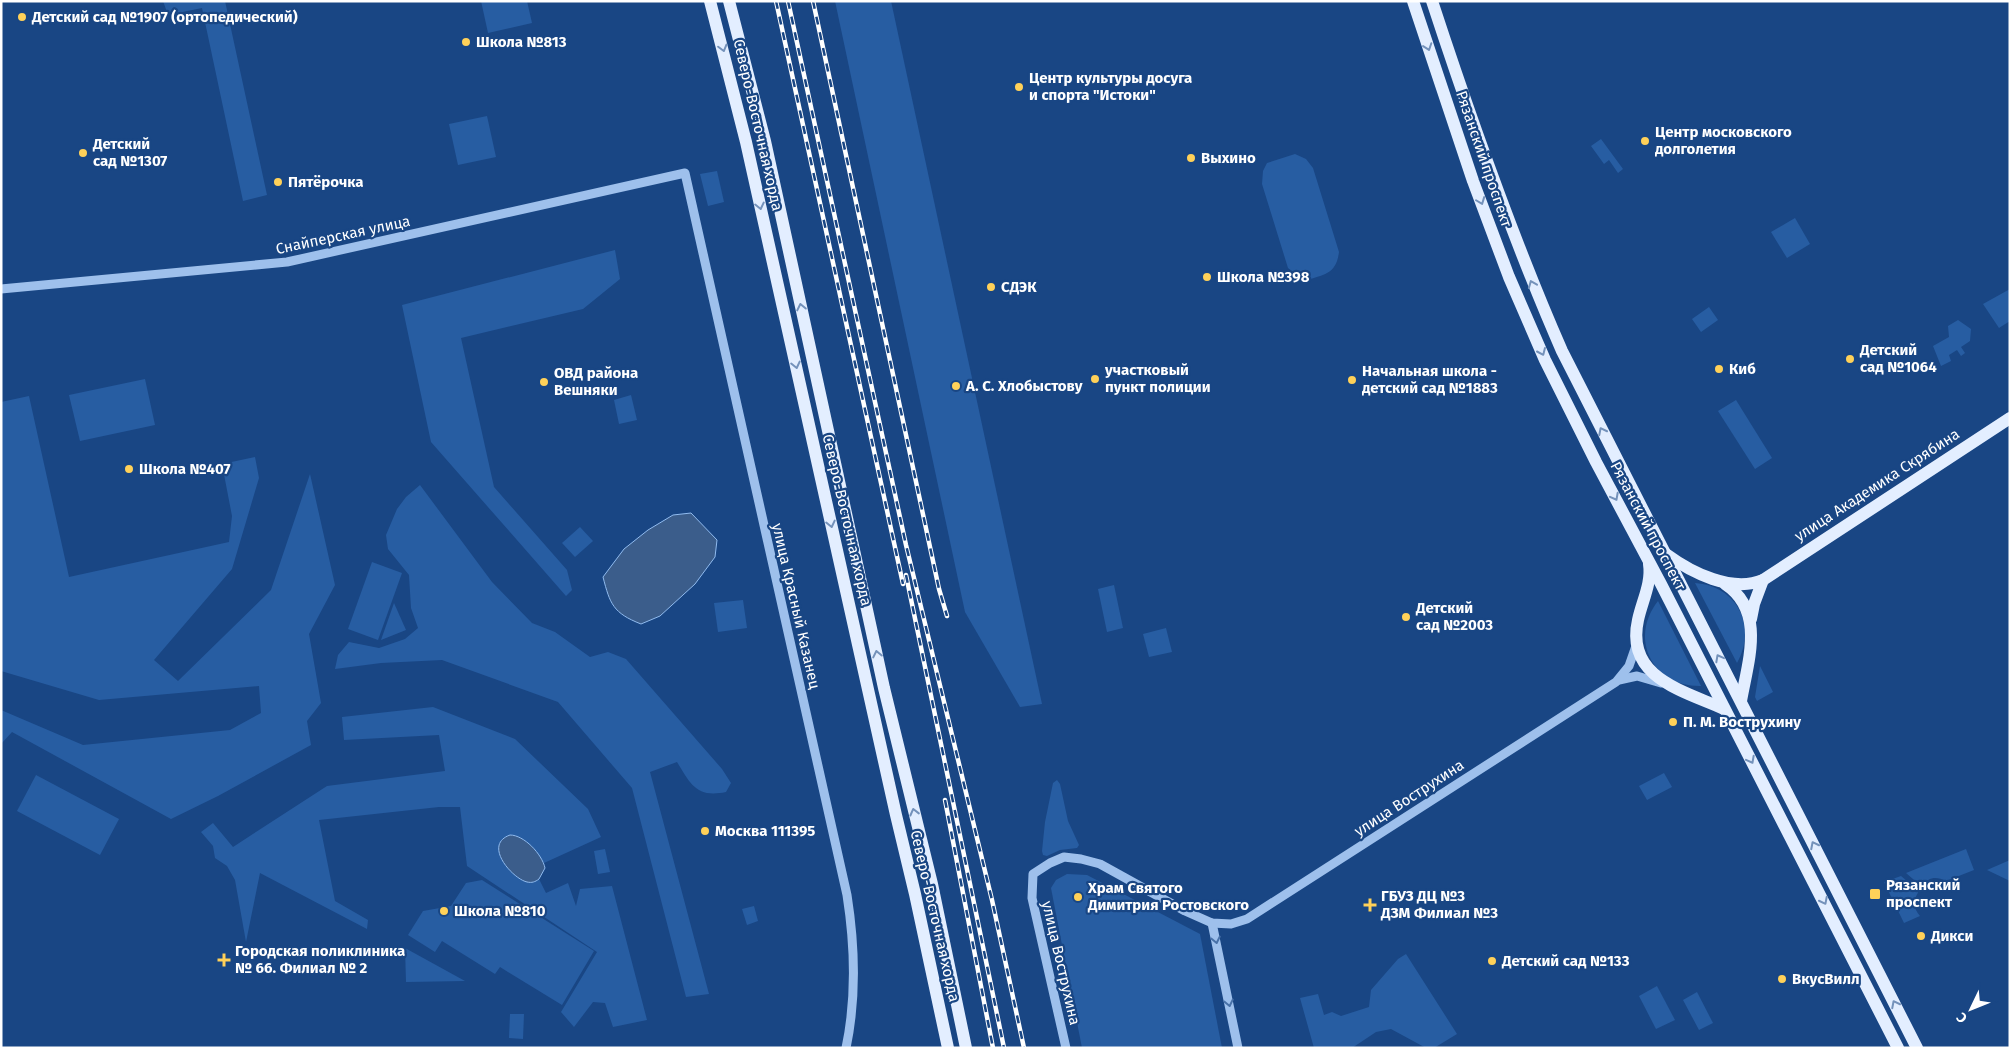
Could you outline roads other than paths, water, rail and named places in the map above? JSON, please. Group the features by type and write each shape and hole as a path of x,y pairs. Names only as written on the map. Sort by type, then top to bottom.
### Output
{"main road":[{"name":"Северо-Восточная хорда","path":"710,1 746,142 948,1048"},
{"name":"Северо-Восточная хорда","path":"729,1 765,141 884,688 932,884 966,1048"},
{"name":"Рязанский проспект","path":"1413,1 1473,181 1509,277 1545,360 1584,439 1662,584 1898,1048"},
{"name":"Рязанский проспект","path":"1432,1 1487,164 1533,285 1562,351 1917,1048"},
{"name":"улица Академика Скрябина","path":"1763,580 2010,418"},
{"path":"1664,552 1684,566 1720,581 1742,586 1752,585 1763,580"},
{"path":"1648,559 1648,582 1637,620 1637,643 1642,658 1647,667 1673,688 1724,709"},
{"path":"1640,611 1650,596 1662,584 1676,577 1693,574 1706,575"},
{"path":"1741,701 1754,604 1763,580"},
{"path":"1720,581 1738,596 1746,609 1751,624"},
{"path":"1673,688 1699,691 1714,688 1739,670 1749,652"}],"street":[{"name":"Снайперская улица","path":"1,289 287,262 685,174"},
{"name":"улица Красный Казанец","path":"685,174 847,895 853,945 854,988 853,1012 846,1048"},
{"name":"улица Вострухина","path":"1616,682 1629,666 1637,643"},
{"name":"улица Вострухина","path":"1066,1048 1032,898 1033,874 1050,862 1064,857 1100,864 1186,911 1212,922 1231,924 1247,919 1616,682 1637,676 1654,679 1673,688"},
{"path":"1212,922 1238,1048"}],"railway":[{"path":"776,1 903,584"},
{"path":"788,1 906,545 992,900 1024,1048"},
{"path":"813,1 939,589 947,616"},
{"path":"906,575 1004,1048"},
{"path":"945,800 993,1048"}],"place":[{"name":"Детский сад №1907 (ортопедический)","path":"22,17"},
{"name":"Школа №813","path":"466,42"},
{"name":"Центр культуры досуга и спорта \"Истоки\"","path":"1019,87"},
{"name":"Центр московского долголетия","path":"1645,141"},
{"name":"Детский сад №1307","path":"83,153"},
{"name":"Выхино","path":"1191,158"},
{"name":"Пятёрочка","path":"278,182"},
{"name":"Школа №398","path":"1207,277"},
{"name":"СДЭК","path":"991,287"},
{"name":"Детский сад №1064","path":"1850,359"},
{"name":"Киб","path":"1719,369"},
{"name":"участковый пункт полиции","path":"1095,379"},
{"name":"Начальная школа - детский сад №1883","path":"1352,380"},
{"name":"ОВД района Вешняки","path":"544,382"},
{"name":"А. С. Хлобыстову","path":"956,386"},
{"name":"Школа №407","path":"129,469"},
{"name":"Детский сад №2003","path":"1406,617"},
{"name":"П. М. Вострухину","path":"1673,722"},
{"name":"Москва 111395","path":"705,831"},
{"name":"Рязанский проспект","path":"1875,894"},
{"name":"Храм Святого Димитрия Ростовского","path":"1078,897"},
{"name":"ГБУЗ ДЦ №3 ДЗМ Филиал №3","path":"1370,905"},
{"name":"Школа №810","path":"444,911"},
{"name":"Дикси","path":"1921,936"},
{"name":"Городская поликлиника № 66. Филиал № 2","path":"224,960"},
{"name":"Детский сад №133","path":"1492,961"},
{"name":"ВкусВилл","path":"1782,979"}]}
